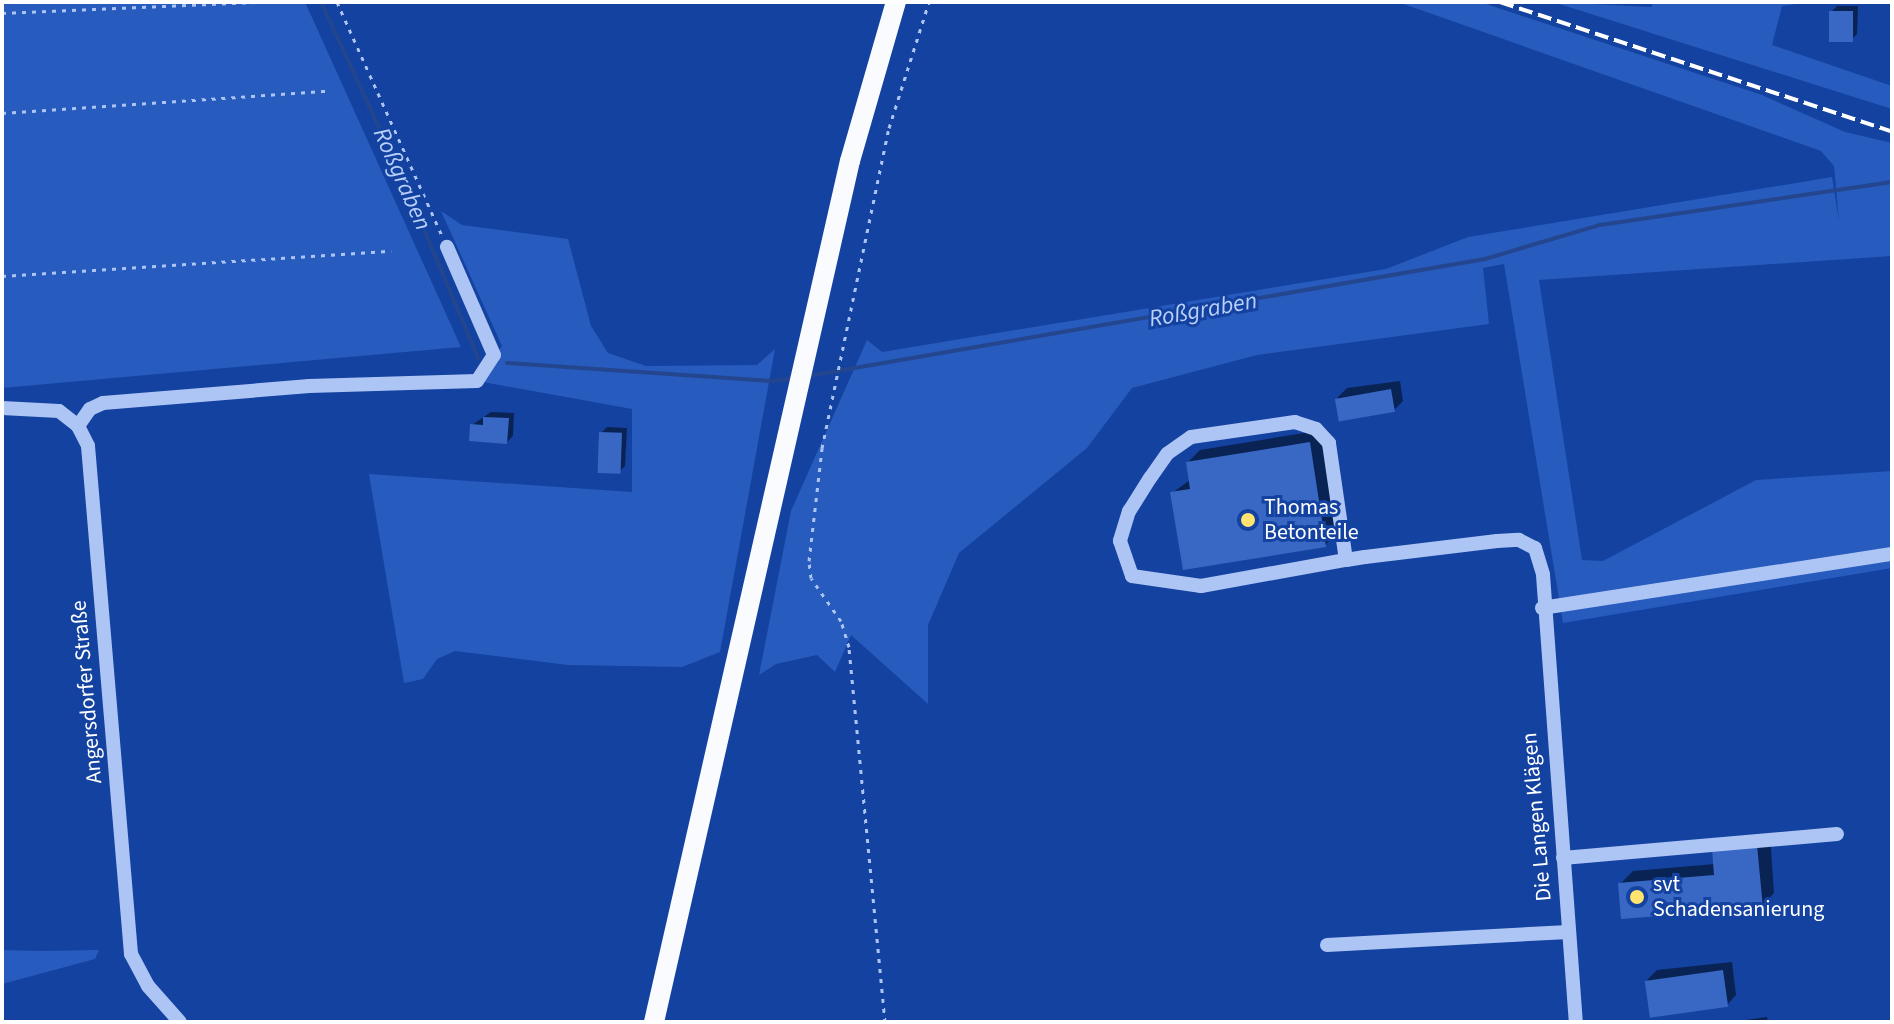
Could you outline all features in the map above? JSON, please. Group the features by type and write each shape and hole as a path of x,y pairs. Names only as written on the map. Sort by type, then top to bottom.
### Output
{"main road":[{"path":"654,1022 866,97 896,2"}],"street":[{"path":"2,408 59,411 78,426 90,409 103,403 309,386 477,381 494,355 447,247"},
{"path":"1295,422 1316,429 1329,443 1346,560 1201,586 1132,576 1120,541 1129,511 1150,478 1167,454 1191,437 1295,422"},
{"name":"Angersdorfer Straße","path":"78,426 94,485 131,954 148,986 180,1022"},
{"name":"Die Langen Klägen","path":"1346,560 1528,542 1541,561 1542,608 1576,1022"},
{"path":"1542,608 1892,554"},
{"path":"1563,858 1837,834"},
{"path":"1327,945 1569,932"}],"path":[{"path":"2,13 257,2"},
{"path":"337,2 447,247"},
{"path":"885,1022 849,647 841,621 811,578 809,561 822,448 845,352 889,128 929,2"},
{"path":"2,113 327,91"},
{"path":"2,276 391,251"}],"shaded area":[{"path":"2,2 305,2 461,347 2,388"},
{"path":"1398,2 1480,2 1762,95 1845,132 1892,143 1892,256 1539,280 1582,560 1603,561 1756,480 1892,471 1892,568 1563,623 1504,264 1483,268 1489,324 1257,355 1132,388 1087,448 959,553 928,625 928,704 851,635 835,672 817,655 776,664 759,675 791,511 867,340 882,352 1386,269 1468,237 1832,177 1839,221 1834,166 1821,151"},
{"path":"1553,2 1651,7 1654,2 1811,2 1782,6 1772,45 1892,86 1892,109"},
{"path":"441,211 462,225 568,239 591,326 608,353 646,366 757,365 775,349 720,652 682,667 568,665 455,651 437,659 423,679 404,683 369,474 632,492 632,409 477,381 502,346"},
{"path":"2,950 99,950 95,959 2,984"}],"building":[{"path":"1829,11 1853,11 1853,42 1829,42"},
{"path":"1391,389 1395,412 1339,422 1335,399"},
{"path":"483,417 509,418 507,444 469,441 470,424 483,425"},
{"path":"599,432 622,433 621,474 598,473"},
{"name":"Thomas Betonteile","path":"1310,442 1326,547 1183,570 1170,492 1190,489 1186,462"},
{"path":"1757,845 1763,908 1621,919 1618,883 1714,875 1712,849"},
{"path":"1723,970 1728,1007 1650,1018 1645,981"}],"waterway":[{"name":"Roßgraben","path":"321,2 402,177 478,358"},
{"name":"Roßgraben","path":"808,376 1485,259 1600,225 1892,182"},
{"name":"Roßgraben","path":"507,363 772,381 795,378"}],"railway":[{"path":"1500,2 1892,132"}],"place":[{"name":"Thomas Betonteile","path":"1248,520"},
{"name":"svt Schadensanierung","path":"1637,897"}]}
